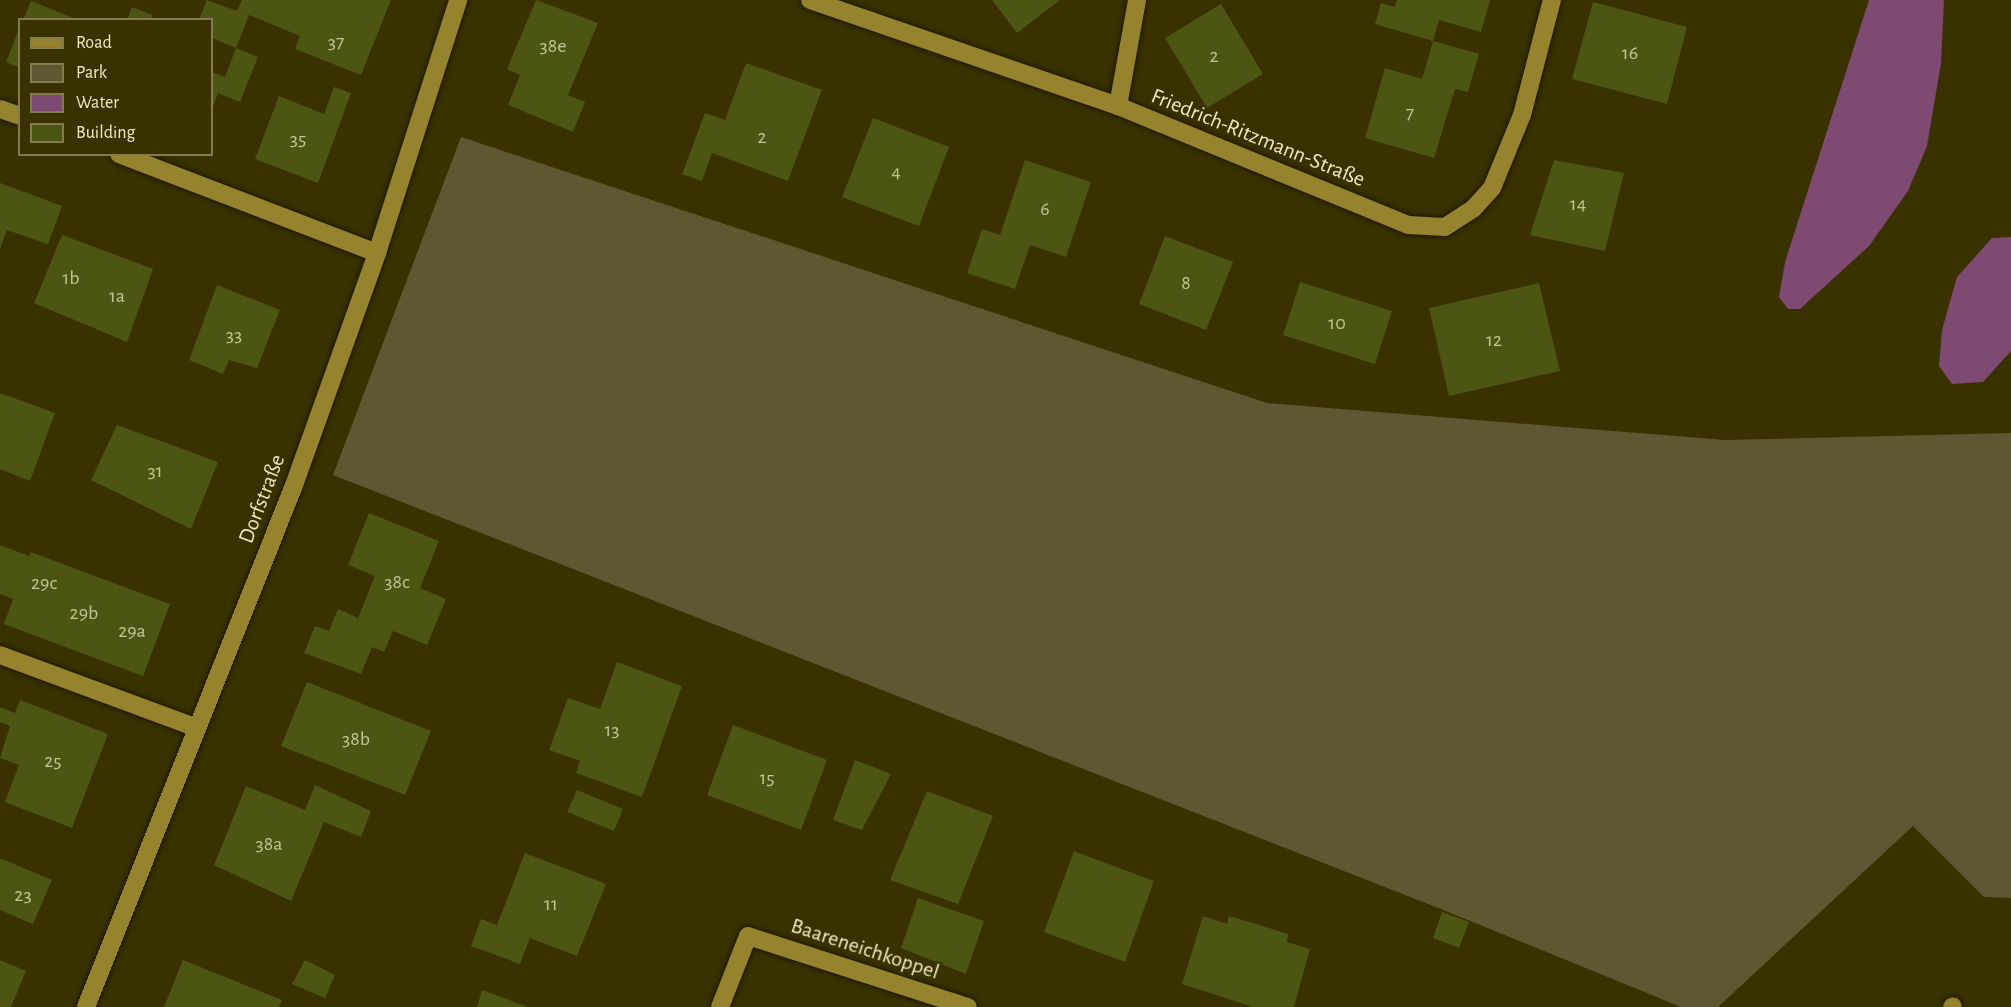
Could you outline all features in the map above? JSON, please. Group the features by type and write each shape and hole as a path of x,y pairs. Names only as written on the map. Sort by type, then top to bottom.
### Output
{"street":[{"name":"Dorfstraße","path":"87,1007 293,488 377,253 458,0"},
{"name":"Friedrich-Ritzmann-Straße","path":"810,0 1118,106 1408,225 1445,227 1473,209 1492,188 1522,115 1552,0"},
{"path":"1118,106 1137,0"},
{"path":"0,109 18,115"},
{"path":"124,156 377,253"},
{"path":"0,656 197,729"},
{"name":"Baareneichkoppel","path":"720,1007 748,936 968,1007"}],"green space":[{"path":"461,137 1267,403 1725,440 2011,433 2011,898 1984,897 1913,826 1718,1007 1681,1007 1446,911 333,475"}],"water":[{"path":"1869,0 1944,0 1941,63 1927,146 1908,191 1869,246 1800,309 1788,309 1779,297 1785,262"},
{"path":"2011,237 2011,351 1983,382 1952,384 1939,366 1942,330 1957,277 1992,238"}],"building":[{"path":"207,0 237,11 242,0 391,0 361,75 295,49 300,36 249,15 236,48 213,38 213,18 200,18"},
{"path":"536,0 598,23 568,95 585,102 573,132 508,105 520,75 507,69"},
{"path":"992,0 1060,0 1017,33"},
{"path":"1397,0 1490,0 1481,32 1439,20 1433,41 1375,24 1381,3 1395,7"},
{"path":"31,1 74,18 24,18"},
{"path":"1593,2 1687,27 1667,104 1572,79"},
{"path":"1221,4 1263,74 1207,108 1165,38"},
{"path":"132,7 152,15 151,18 128,18"},
{"path":"18,32 18,67 6,62"},
{"path":"1433,41 1479,54 1468,92 1455,89 1434,158 1365,138 1385,68 1422,79"},
{"path":"236,48 258,57 240,102 218,93 213,107 213,72 225,77"},
{"path":"746,63 822,90 788,181 712,153 702,181 682,174 705,113 725,120"},
{"path":"334,87 351,93 318,183 255,159 279,96 324,114"},
{"path":"873,118 949,147 919,226 842,197"},
{"path":"1025,160 1091,182 1066,257 1030,245 1015,289 967,273 982,229 1000,235"},
{"path":"1554,160 1624,173 1605,251 1530,235"},
{"path":"0,183 62,206 48,244 7,230 0,249"},
{"path":"62,235 153,269 127,342 34,303"},
{"path":"1165,236 1233,262 1206,330 1139,304"},
{"path":"1300,282 1392,311 1375,364 1283,335"},
{"path":"1539,283 1560,371 1449,396 1429,308"},
{"path":"217,285 280,310 257,368 229,360 223,374 189,360"},
{"path":"0,393 55,413 30,481 0,469"},
{"path":"117,425 218,462 191,529 91,480"},
{"path":"369,513 439,541 420,588 446,599 427,645 393,631 384,652 372,647 361,674 304,653 315,626 329,631 338,609 358,618 375,576 348,565"},
{"path":"0,545 29,556 31,552 170,604 143,676 4,624 13,599 0,594"},
{"path":"617,662 682,686 642,797 576,773 580,761 549,750 568,698 600,709"},
{"path":"307,682 431,731 405,795 281,746"},
{"path":"20,700 108,734 72,828 5,802 19,765 0,758 10,726 0,722 0,707 15,713"},
{"path":"733,725 827,760 801,830 707,795"},
{"path":"855,760 891,774 862,830 833,820"},
{"path":"315,785 371,811 361,837 324,822 291,901 214,865 246,786 305,810"},
{"path":"577,790 623,809 614,831 567,812"},
{"path":"927,791 993,816 958,904 890,880"},
{"path":"1074,851 1154,881 1125,962 1044,932"},
{"path":"525,853 606,884 577,956 530,938 520,964 471,946 481,919 497,925"},
{"path":"0,858 52,880 33,924 0,910"},
{"path":"918,898 984,921 966,974 901,948"},
{"path":"1442,912 1469,922 1459,948 1433,938"},
{"path":"1203,916 1227,924 1229,916 1288,934 1287,942 1310,949 1294,1007 1253,1007 1182,984"},
{"path":"0,960 26,971 11,1007 0,1007"},
{"path":"183,960 282,1000 279,1007 164,1007"},
{"path":"305,960 335,975 325,998 292,984"},
{"path":"482,990 528,1007 477,1007"}]}
